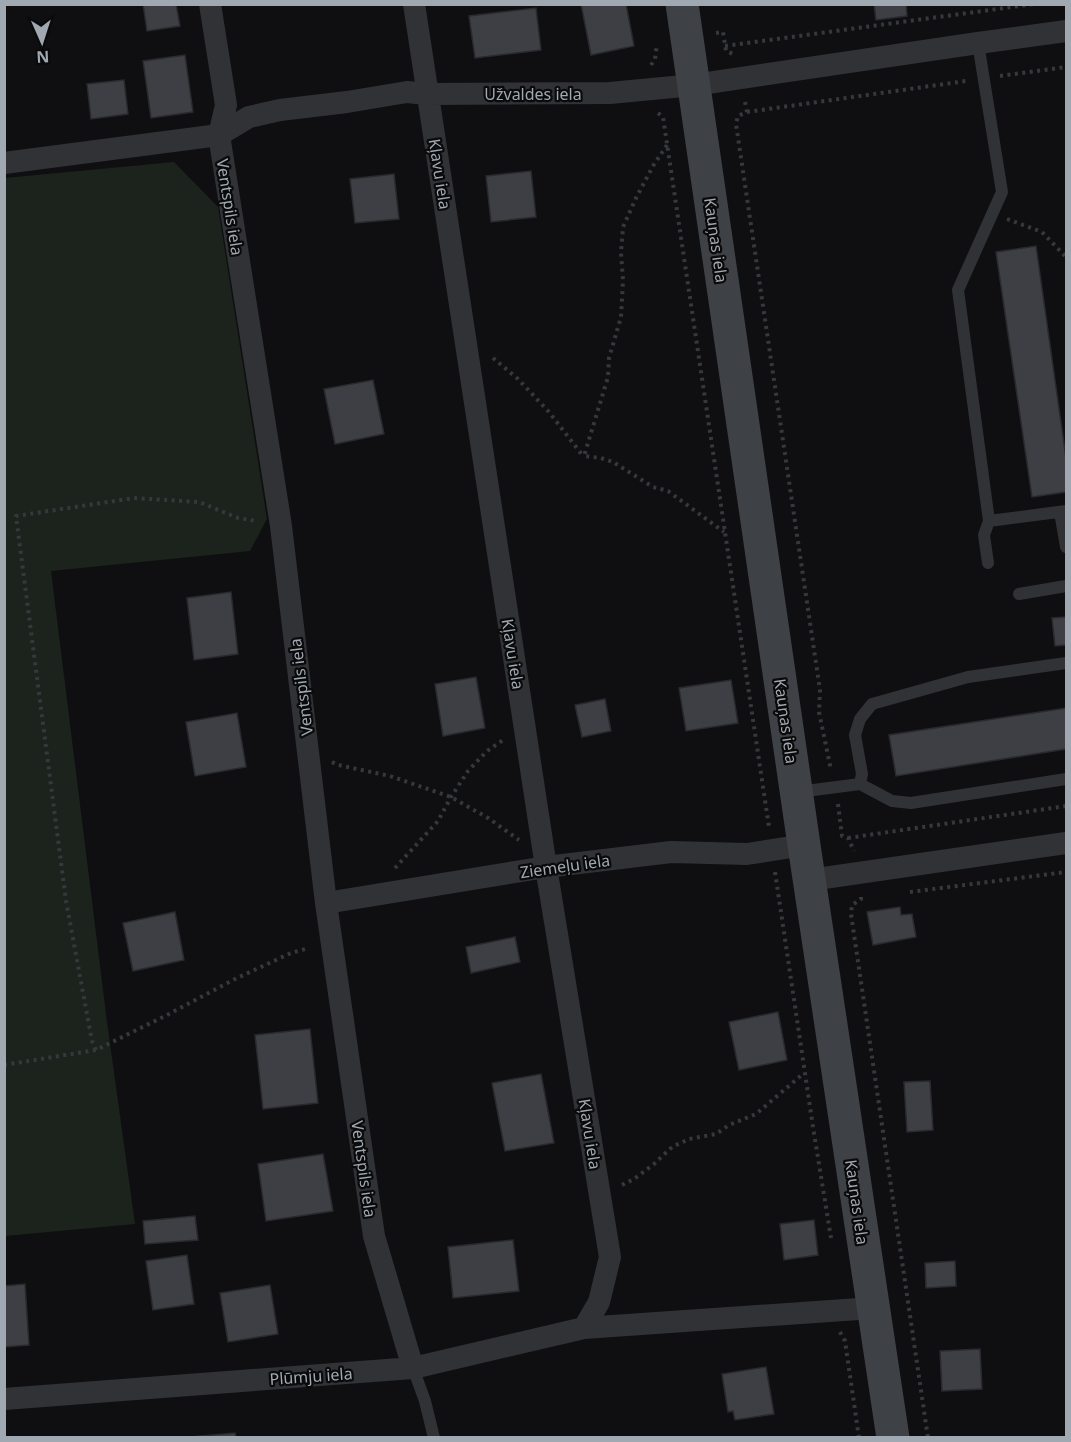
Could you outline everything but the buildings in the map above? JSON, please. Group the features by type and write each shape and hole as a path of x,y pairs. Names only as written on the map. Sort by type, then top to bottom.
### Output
{"street":[{"name":"Ventspils iela","path":"210,4 226,105 219,135 281,526 327,903 374,1236 413,1368"},
{"name":"Kļavu iela","path":"414,4 523,717 610,1257 599,1302 584,1328"},
{"name":"Kauņas iela","path":"682,4 796,792 893,1437"},
{"name":"Užvaldes iela","path":"4,163 219,135 249,117 280,110 407,92 428,94 610,93 694,85 1066,31"},
{"path":"810,880 1066,843"},
{"name":"Ziemeļu iela","path":"327,903 375,896 545,857 671,852 747,854 804,845"},
{"name":"Plūmju iela","path":"4,1399 413,1368 584,1328 873,1308"}],"lane":[{"path":"978,42 1002,192 958,291 989,521 984,535 988,563"},
{"path":"989,521 1063,511 1066,547"},
{"path":"1019,594 1066,586"},
{"path":"860,784 862,774 855,735 860,719 872,704 968,678 1066,663"},
{"path":"796,792 860,784 892,801 911,804 1066,779"},
{"path":"413,1368 425,1401 434,1437"}],"path":[{"path":"725,46 1034,4"},
{"path":"723,32 726,51 741,59"},
{"path":"649,67 655,59 657,40"},
{"path":"1066,67 747,112 738,116 736,124 820,690 819,712 835,787 842,836 848,838 1066,806"},
{"path":"744,95 747,112"},
{"path":"656,111 663,117 668,144 770,834"},
{"path":"584,456 608,377 609,358 621,317 623,227 653,166 668,144"},
{"path":"993,214 1042,232 1066,257"},
{"path":"462,320 495,362 518,379 549,412 584,456 613,462 653,487 668,491 725,532"},
{"path":"96,1050 92,1041 66,901 16,516 134,498 199,502 238,518 281,526"},
{"path":"375,896 396,866 438,821 468,771 487,751 508,736 523,717"},
{"path":"308,750 338,765 390,776 451,797 488,818 545,857"},
{"path":"848,838 856,857"},
{"path":"773,862 831,1239"},
{"path":"907,893 1066,872"},
{"path":"860,890 861,899 852,905 851,914 928,1437"},
{"path":"4,1065 96,1050 235,979 291,953 332,940"},
{"path":"619,1187 641,1174 672,1147 689,1138 716,1134 729,1125 756,1114 805,1073"},
{"path":"834,1330 840,1332 844,1341 859,1437"}],"shaded area":[{"path":"174,162 218,207 267,519 250,551 51,571 107,1022 135,1224 5,1236 5,178"}]}
